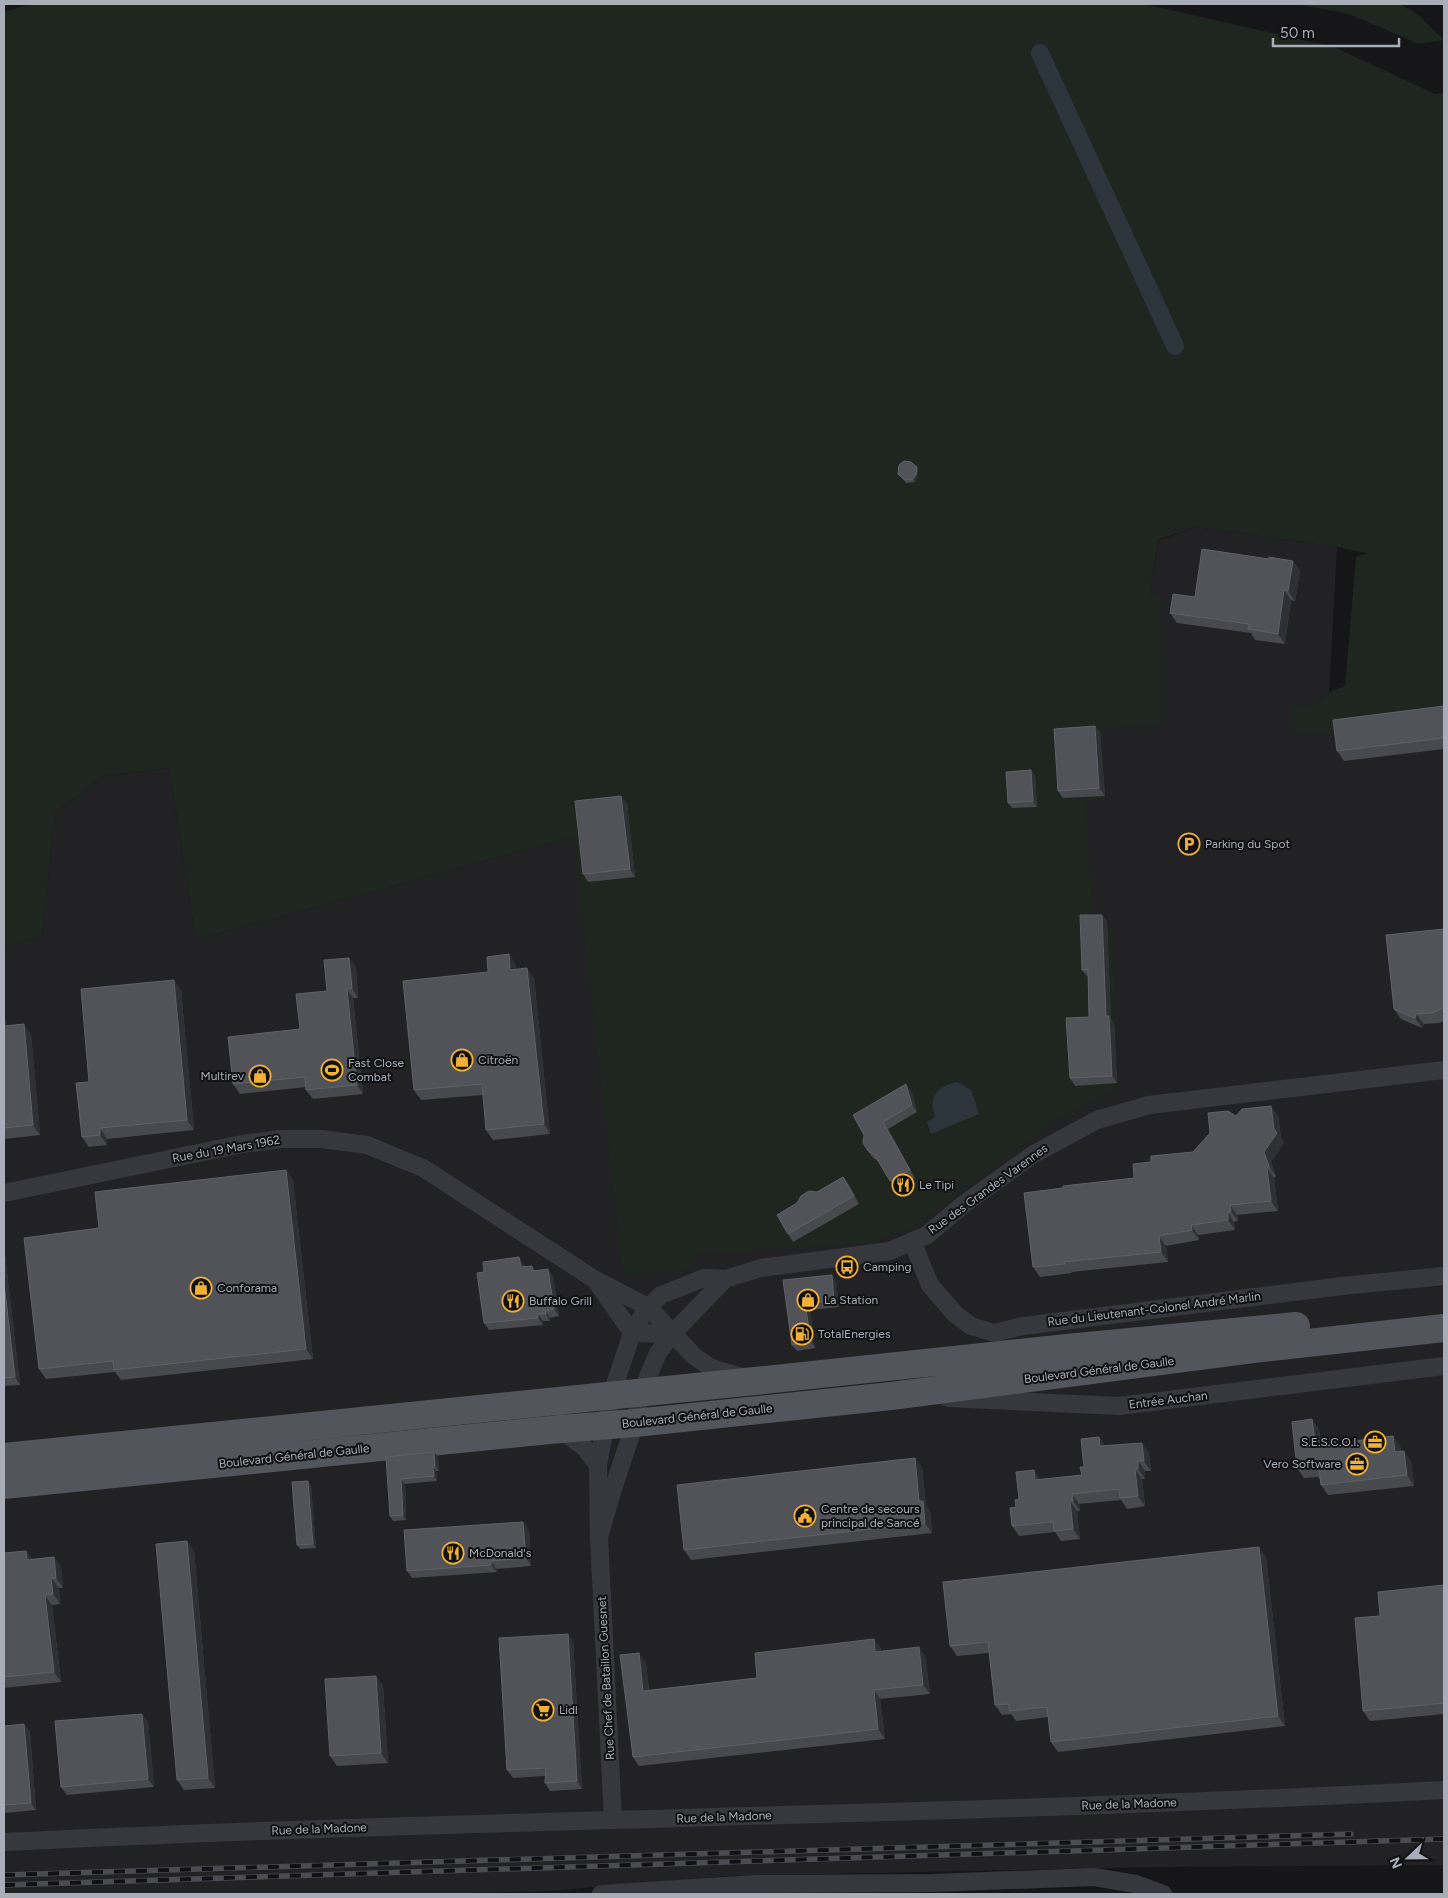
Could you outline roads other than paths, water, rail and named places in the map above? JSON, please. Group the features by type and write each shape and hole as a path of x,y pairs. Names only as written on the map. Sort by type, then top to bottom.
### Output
{"main road":[{"path":"1388,1326 1444,1310"},
{"path":"1388,1326 1444,1328"},
{"name":"Boulevard Général de Gaulle","path":"4,1457 1067,1348 1388,1326"},
{"name":"Boulevard Général de Gaulle","path":"4,1485 890,1396 1253,1349 1388,1326"}],"street":[{"name":"Rue des Grandes Varennes","path":"606,1426 612,1396 632,1333 648,1307 661,1295 704,1278 725,1279 761,1268 890,1251 927,1235 964,1204 1034,1154 1097,1120 1149,1105 1444,1070"},
{"name":"Rue du 19 Mars 1962","path":"4,1193 262,1141 322,1139 367,1145 423,1168 594,1279 648,1307 694,1356 712,1368 755,1381"},
{"name":"Rue du Lieutenant-Colonel André Marlin","path":"912,1241 930,1286 955,1314 971,1326 994,1333 1042,1323 1333,1287 1444,1276"},
{"name":"Rue du 19 Mars 1962","path":"594,1279 632,1333"},
{"name":"Rue des Grandes Varennes","path":"635,1423 641,1393 658,1353 672,1334 725,1279"},
{"path":"632,1333 672,1334"},
{"name":"Entrée Auchan","path":"890,1396 1119,1406 1444,1366"},
{"name":"Rue Chef de Bataillon Guesnet","path":"599,1538 612,1489 635,1423"},
{"name":"Rue Chef de Bataillon Guesnet","path":"606,1426 598,1465 599,1538 613,1820"},
{"path":"560,1429 585,1448 598,1465"},
{"name":"Rue de la Madone","path":"4,1842 202,1832 1195,1802 1444,1790"},
{"path":"601,1894 754,1884 932,1882 1094,1877 1136,1884 1163,1894"}],"waterway":[{"path":"1040,53 1175,346"}],"railway":[{"path":"4,1875 1351,1834"},
{"path":"4,1885 1444,1839"}],"place":[{"name":"Parking du Spot","path":"1189,844"},
{"name":"Citroën","path":"462,1060"},
{"name":"Fast Close Combat","path":"332,1070"},
{"name":"Multirev","path":"260,1076"},
{"name":"Le Tipi","path":"903,1185"},
{"name":"Camping","path":"847,1267"},
{"name":"Conforama","path":"201,1288"},
{"name":"La Station","path":"808,1300"},
{"name":"Buffalo Grill","path":"513,1301"},
{"name":"TotalEnergies","path":"802,1334"},
{"name":"S.E.S.C.O.I.","path":"1375,1442"},
{"name":"Vero Software","path":"1357,1464"},
{"name":"Centre de secours principal de Sancé","path":"805,1516"},
{"name":"McDonald's","path":"453,1553"},
{"name":"Lidl","path":"543,1710"}]}
